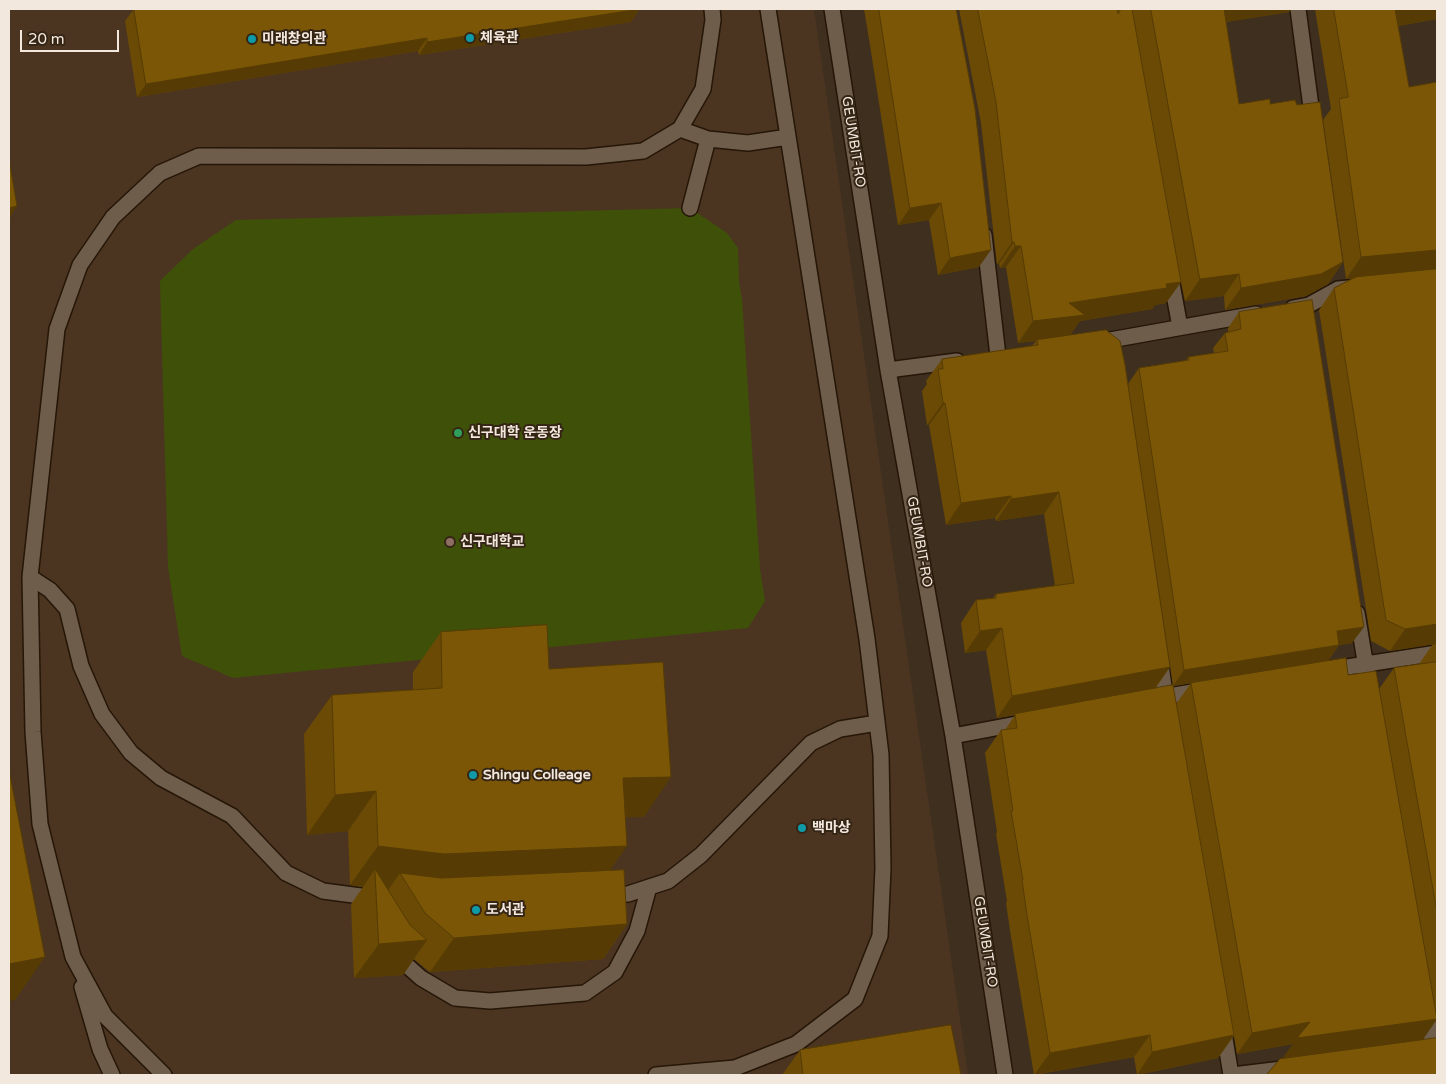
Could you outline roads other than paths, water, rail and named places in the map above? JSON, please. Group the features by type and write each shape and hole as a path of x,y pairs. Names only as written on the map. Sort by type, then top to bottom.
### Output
{"street":[{"path":"112,1075 100,1048 73,956 40,824 33,732 30,577 56,329 80,265 113,217 160,173 199,156 586,157 643,151 680,129 703,89 713,20 712,9"},
{"path":"656,1075 735,1068 796,1044 855,998 880,936 883,868 881,755 867,639 768,9"},
{"name":"GEUMBIT-RO","path":"832,9 888,370 953,736 1005,1075"},
{"path":"1298,9 1315,135"},
{"path":"680,129 708,139 748,143 788,138"},
{"path":"690,208 708,139"},
{"path":"888,370 1003,355 983,221"},
{"path":"1167,259 1180,327"},
{"path":"1335,270 1338,289"},
{"path":"1084,344 1113,345 1180,327 1277,310 1310,310 1338,289 1368,287"},
{"path":"30,577 50,590 66,610 81,666 102,714 131,753 161,778 232,816 286,873 323,891 386,899"},
{"path":"1355,596 1372,702"},
{"path":"1158,649 1169,716"},
{"path":"1318,671 1437,652"},
{"path":"1146,700 1222,687"},
{"path":"953,736 1040,720"},
{"path":"589,896 628,894 668,881 701,854 811,743 840,729 877,723"},
{"path":"388,946 394,954 421,978 456,998 490,1002 585,993 615,972 637,931 649,887"},
{"path":"357,896 368,912"},
{"path":"73,956 104,1016 164,1075"},
{"path":"1423,990 1435,1048 1437,1073"},
{"path":"1221,1017 1232,1075 1299,1066"},
{"path":"1414,1051 1435,1048"}],"place":[{"name":"체육관","path":"470,38"},
{"name":"미래창의관","path":"252,39"},
{"name":"신구대학 운동장","path":"458,433"},
{"name":"신구대학교","path":"450,542"},
{"name":"Shingu Colleage","path":"473,775"},
{"name":"백마상","path":"802,828"},
{"name":"도서관","path":"476,910"}]}
